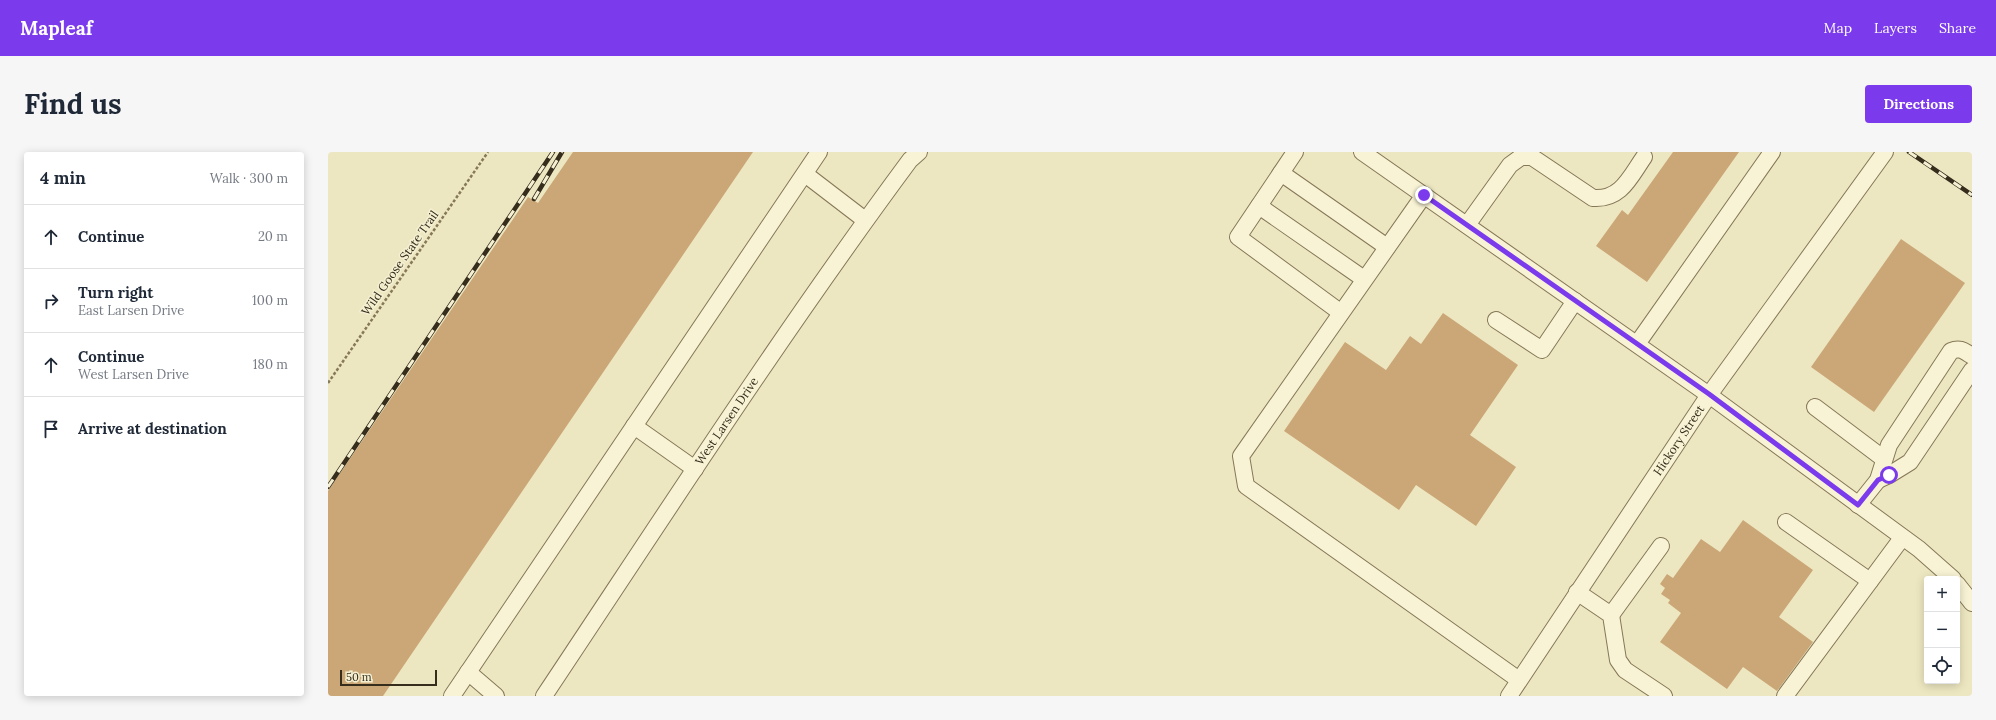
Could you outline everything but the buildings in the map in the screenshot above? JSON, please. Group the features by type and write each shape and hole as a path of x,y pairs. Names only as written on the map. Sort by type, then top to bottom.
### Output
{"street":[{"path":"452,696 819,152"},
{"name":"West Larsen Drive","path":"544,696 865,220 910,160 919,152"},
{"path":"1295,152 1238,237 1340,312"},
{"path":"1362,152 1709,394 1932,560 1949,576"},
{"path":"1637,344 1772,152"},
{"name":"Hickory Street","path":"1509,696 1709,394 1885,152"},
{"path":"1467,226 1510,165 1522,155 1532,157 1593,198 1602,199 1621,190 1644,157"},
{"path":"1281,173 1387,247"},
{"path":"805,174 865,220"},
{"path":"1424,195 1340,312 1241,456 1246,486 1519,680"},
{"path":"1259,206 1364,279"},
{"path":"1496,320 1542,350 1575,301"},
{"path":"1858,505 1878,480 1889,445 1951,351 1957,348 1972,356"},
{"path":"1878,480 1910,462 1972,370"},
{"path":"1815,407 1884,459"},
{"path":"634,426 695,470"},
{"path":"1786,522 1870,582"},
{"path":"1785,696 1902,538"},
{"path":"1610,615 1661,546"},
{"path":"1960,588 1972,604"},
{"path":"1577,592 1610,615 1618,660 1625,670 1664,696"},
{"path":"468,672 496,696"}],"path":[{"name":"Wild Goose State Trail","path":"328,384 488,152"}],"railway":[{"path":"328,487 553,152"},
{"path":"534,199 562,152"},
{"path":"1909,152 1972,195"}],"route":[{"path":"1424,195 1709,394 1858,505 1878,480 1889,475"}]}
